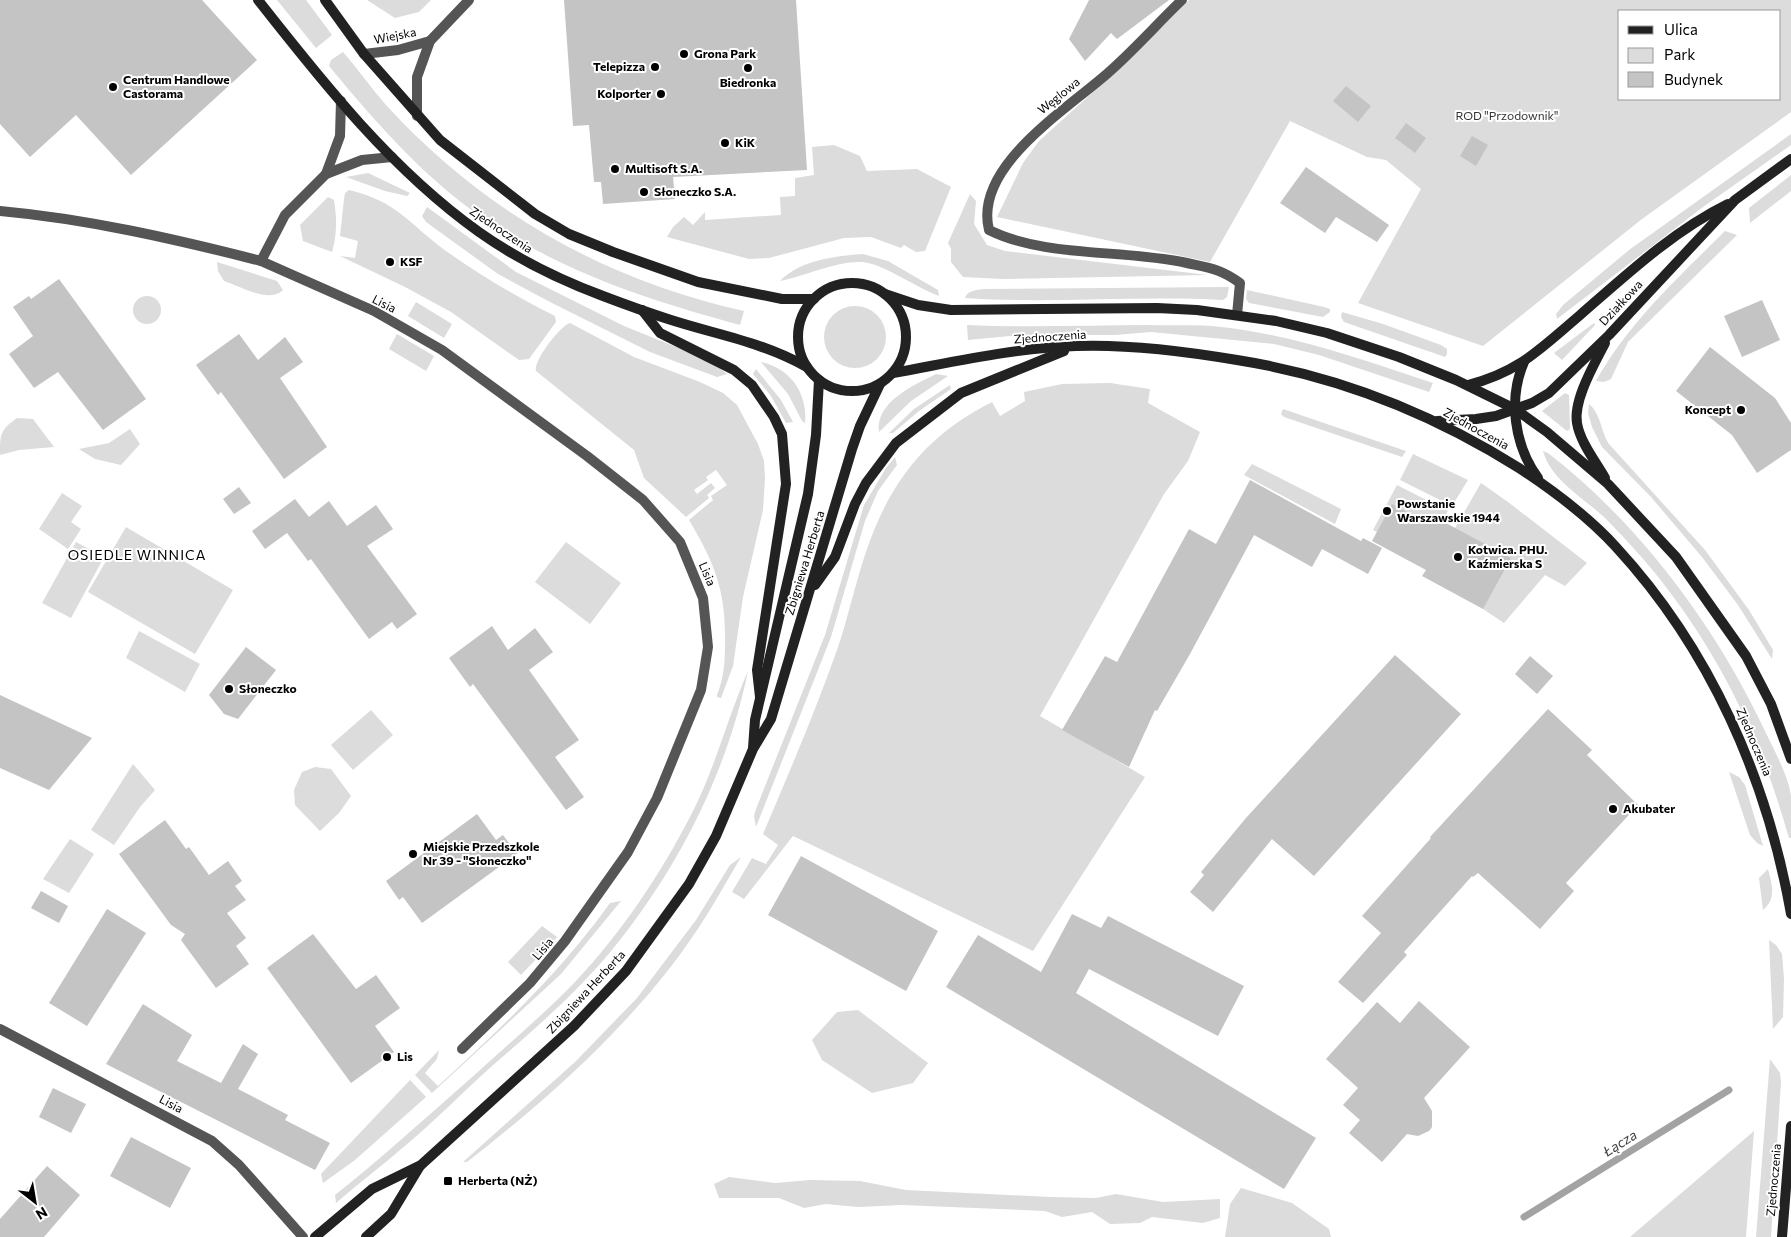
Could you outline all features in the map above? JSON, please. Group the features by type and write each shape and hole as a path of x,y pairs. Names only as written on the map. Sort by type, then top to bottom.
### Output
{"main road":[{"name":"Zjednoczenia","path":"258,0 312,69 392,157 428,192 480,233 521,259 603,296 780,352 807,367"},
{"path":"325,0 364,54 417,116 446,145 504,191 570,234 613,252 698,282 782,299 814,299"},
{"name":"Działkowa","path":"1468,386 1494,379 1524,362 1610,289 1698,219 1735,200 1791,160"},
{"name":"Działkowa","path":"1436,421 1476,419 1515,409 1549,393 1608,335 1735,200"},
{"path":"848,284 872,287 885,294 898,307 905,324 906,341 902,358 893,373 880,384 858,391 844,391 819,380 807,367 800,354 798,339 799,325 805,311 814,299 826,290 848,284"},
{"name":"Zjednoczenia","path":"885,294 918,305 951,310 1157,308 1237,315 1327,333 1399,357 1468,386 1515,409 1547,432 1608,484 1676,557 1724,622 1746,656 1771,704 1791,758"},
{"path":"641,309 660,333 734,370 752,385 774,417 782,437 786,484 757,670 760,698"},
{"path":"1608,335 1582,396 1578,409 1577,423 1608,484"},
{"name":"Zjednoczenia","path":"893,373 1003,353 1078,346 1173,350 1259,363 1318,376 1369,393 1436,421 1476,442 1541,483 1586,518 1615,545 1666,608 1714,684 1731,718 1760,787 1781,859 1791,914"},
{"path":"810,592 834,557 855,504 866,483 903,437 961,393 1078,346"},
{"path":"1524,362 1517,378 1515,409 1519,439 1528,465 1541,483"},
{"name":"Zbigniewa Herberta","path":"753,749 755,720 808,494 816,435 819,380"},
{"name":"Zbigniewa Herberta","path":"315,1237 372,1189 420,1165 574,1026 626,971 689,884 716,836 753,749 771,719 856,440 880,384"},
{"name":"Zjednoczenia","path":"1782,1237 1791,1126"},
{"name":"Zbigniewa Herberta","path":"366,1237 391,1214 420,1165"}],"street":[{"name":"Wiejska","path":"417,116 417,77 430,41 469,0"},
{"name":"Węglowa","path":"1182,0 1109,72 1030,136 999,176 985,213 989,230 1007,239 1051,247 1172,260 1223,271 1240,283 1237,315"},
{"name":"Wiejska","path":"364,54 398,50 430,41"},
{"path":"326,174 340,136 341,101"},
{"path":"261,261 285,215 326,174 362,160 392,157"},
{"name":"Lisia","path":"0,211 120,229 261,261 374,311 442,350 587,456 643,500 680,542 704,598 708,647 701,690 653,806 628,852 550,960 462,1049"},
{"name":"Lisia","path":"0,1030 212,1142 239,1165 303,1237"}],"green space":[{"path":"277,0 306,0 332,35 316,48"},
{"path":"367,0 431,0 419,12 395,18"},
{"name":"ROD \"Przodownik\"","path":"1189,0 1791,0 1791,112 1642,219 1483,346 1358,303 1421,189 1386,160 1367,157 1290,121 1210,262 997,217 1023,163 1039,141 1133,56"},
{"path":"343,52 386,105 423,143 463,178 505,209 549,236 595,260 643,281 692,298 744,311 740,325 645,296 584,273 524,244 471,210 406,153 329,66 331,60"},
{"path":"1791,134 1791,145 1703,207 1557,319 1556,314 1563,305 1629,250"},
{"path":"834,145 860,156 867,171 917,169 951,187 925,251 916,252 904,245 901,248 871,237 844,238 769,258 749,259 667,237 673,227 684,217 693,225 705,212 705,220 781,215 780,197 795,196 795,178 814,175 812,147"},
{"path":"368,173 410,193 407,196 385,191 346,177"},
{"path":"1791,175 1791,191 1750,223 1749,208"},
{"path":"349,190 379,200 391,207 446,251 472,269 513,294 555,316 556,322 529,359 519,360 451,312 405,287 340,256 355,258 358,241 340,236 345,193"},
{"path":"970,194 976,201 974,224 987,245 1005,251 1208,275 1002,279 963,277 951,262 951,249 948,243"},
{"path":"328,197 334,200 336,214 336,233 332,252 303,241 300,225"},
{"path":"427,207 516,272 624,326 686,351 718,367 727,374 717,377 650,352 498,274 426,222 422,216"},
{"path":"1725,231 1737,235 1628,342 1611,379 1604,382 1596,381 1623,339 1639,320"},
{"path":"863,254 888,261 938,290 939,296 889,271 870,263 862,262 831,266 780,281 797,268 818,260"},
{"path":"217,262 277,281 283,290 277,294 262,295 224,281 218,271"},
{"path":"1229,287 1227,297 1223,300 1158,298 997,300 965,298 970,292 983,289"},
{"path":"1247,290 1324,307 1330,309 1330,312 1323,317 1249,303 1246,299"},
{"path":"147,296 157,300 161,310 157,320 147,324 137,320 133,310 137,300"},
{"path":"416,302 452,324 444,338 408,316"},
{"path":"849,306 861,306 877,315 884,325 886,337 884,349 877,359 861,368 849,368 838,363 829,354 824,343 824,331 829,320 838,311"},
{"path":"1342,312 1383,324 1441,345 1447,349 1447,354 1445,357 1344,322 1341,317"},
{"path":"570,323 634,357 700,382 723,393 737,405 758,444 764,461 763,510 743,597 733,666 721,698 717,697 717,695 724,669 725,625 721,593 706,550 689,520 713,500 711,496 727,485 716,470 706,477 708,480 694,490 697,494 711,483 715,488 707,495 709,498 686,517 644,478 634,450 536,371 536,366 548,344 560,330"},
{"path":"1594,323 1595,325 1562,360 1554,353"},
{"path":"967,325 1194,325 1221,327 1302,342 1433,383 1429,392 1319,355 1274,344 1151,332 1115,335 1021,335 968,340"},
{"path":"397,334 434,356 426,371 389,349"},
{"path":"761,362 781,370 795,384 803,402 805,423 802,421 788,394"},
{"path":"756,369 781,400 793,422 786,423 771,396 753,374"},
{"path":"936,374 948,376 911,401 879,432 879,421 889,403 907,389"},
{"path":"1110,383 1150,389 1148,403 1200,432 1188,461 1164,494 1040,716 1145,777 1033,951 793,836 744,899 732,892 752,858 766,864 778,845 763,834 829,673 875,527 886,504 913,463 948,430 992,402 1000,416 1025,401 1024,392 1062,384"},
{"path":"950,385 951,389 919,411 893,433 889,433 914,409"},
{"path":"1565,393 1569,395 1570,429 1567,431 1542,411"},
{"path":"1589,404 1596,413 1609,444 1705,550 1749,610 1773,650 1772,659 1738,605 1702,557 1651,497 1602,447 1592,427 1588,413"},
{"path":"1283,409 1406,451 1402,457 1284,417 1281,414"},
{"path":"17,418 33,419 54,447 19,450 0,455 2,433"},
{"path":"130,429 140,444 121,465 95,459 79,449 109,443"},
{"path":"1543,451 1582,481 1614,512 1673,580 1700,617 1746,694 1784,772 1791,796 1791,838 1789,838 1778,802 1751,732 1719,666 1678,604 1649,566 1607,520 1561,481 1547,462"},
{"path":"1413,454 1468,480 1452,506 1400,480"},
{"path":"895,457 897,465 878,491 865,521 831,637 756,827 754,816 756,809 825,635 864,505 886,468"},
{"path":"1252,464 1341,509 1335,524 1244,475"},
{"path":"1481,483 1587,563 1565,586 1545,575 1504,623 1483,609 1455,528"},
{"path":"1397,485 1448,511 1442,521 1431,516 1427,523 1377,532 1373,530"},
{"path":"62,493 82,506 71,522 81,529 68,549 39,529"},
{"path":"126,527 233,590 195,654 88,592"},
{"path":"76,542 104,557 71,618 42,603"},
{"path":"566,542 621,583 590,624 535,582"},
{"path":"139,631 200,664 185,692 126,658"},
{"path":"748,671 728,745 698,816 661,883 616,945 588,978 541,1023 417,1135 336,1203 335,1195 370,1167 537,1019 575,982 609,943 653,881 691,815 707,780"},
{"path":"371,710 393,735 353,770 331,745"},
{"path":"133,764 155,790 140,807 114,845 91,830"},
{"path":"315,767 331,769 351,796 339,813 320,831 295,805 294,790 302,772"},
{"path":"1729,772 1739,777 1745,785 1763,846 1757,843 1750,835"},
{"path":"70,839 94,854 69,893 43,879"},
{"path":"741,857 689,942 669,969 624,1022 548,1095 467,1162 463,1162 575,1062 637,998 696,920 730,865"},
{"path":"1768,869 1772,896 1763,910 1759,878"},
{"path":"621,901 561,974 432,1093 415,1075 439,1050 437,1059 425,1073 438,1086 529,999 571,953 610,903"},
{"path":"542,926 557,937 521,975 508,962"},
{"path":"1769,940 1776,945 1782,954 1784,979 1783,1017 1773,1029"},
{"path":"858,1010 928,1063 913,1083 872,1093 822,1060 812,1040 837,1012"},
{"path":"1770,1059 1780,1073 1781,1082 1771,1237 1756,1237"},
{"path":"410,1080 426,1097 355,1160 323,1183 321,1174"},
{"path":"1754,1131 1746,1237 1630,1237"},
{"path":"729,1177 775,1183 810,1180 860,1181 906,1190 1051,1197 1096,1198 1116,1194 1163,1202 1220,1199 1220,1218 1203,1223 1152,1217 1140,1223 1110,1224 1092,1212 1062,1217 1045,1211 902,1205 858,1207 826,1204 804,1208 779,1198 719,1198 714,1184"},
{"path":"1241,1188 1292,1203 1329,1229 1331,1237 1225,1237 1230,1204"}],"building":[{"name":"Centrum Handlowe Castorama","path":"0,0 202,0 257,60 131,175 76,115 30,157 0,124"},
{"name":"Grona Park","path":"564,0 796,0 807,170 673,177 675,199 603,204 601,182 594,182 589,125 573,126"},
{"path":"1089,0 1169,0 1117,39 1111,33 1085,61 1069,39"},
{"path":"1346,86 1371,106 1358,122 1333,101"},
{"path":"1406,123 1426,138 1415,153 1395,138"},
{"path":"1472,136 1488,145 1476,166 1460,156"},
{"path":"1306,167 1389,225 1377,242 1336,217 1325,233 1280,203"},
{"path":"59,279 146,399 103,430 58,372 34,388 9,354 33,336 13,307 29,296 31,299"},
{"path":"1762,300 1780,340 1742,357 1724,316"},
{"path":"239,334 258,360 285,337 303,362 280,378 327,447 284,479 221,392 218,395 196,365"},
{"name":"Koncept","path":"1710,347 1775,398 1791,423 1791,450 1757,473 1732,435 1676,391"},
{"path":"1250,480 1361,541 1363,538 1382,548 1368,574 1322,549 1312,567 1254,535 1190,654 1157,711 1155,710 1129,767 1062,730 1105,656 1117,662 1189,529 1216,544"},
{"path":"239,487 251,503 234,514 223,499"},
{"path":"295,499 309,517 329,501 347,526 376,505 393,529 367,546 417,614 397,629 392,622 369,639 311,559 308,561 287,533 265,549 252,531"},
{"name":"Kotwica. PHU. Kaźmierska S","path":"1392,504 1427,523 1431,515 1511,558 1483,609 1422,576 1426,570 1372,541"},
{"path":"492,626 508,650 535,628 553,652 529,670 579,740 555,757 584,797 566,810 473,684 470,687 449,658"},
{"path":"246,647 276,670 238,719 224,714 209,695"},
{"path":"1395,655 1461,714 1314,876 1272,839 1213,912 1190,892 1204,875 1201,872 1246,818"},
{"path":"1530,656 1553,676 1537,694 1515,674"},
{"path":"0,695 92,738 49,790 0,768"},
{"path":"1548,709 1592,750 1587,755 1638,805 1566,883 1574,891 1540,929 1478,873 1472,876 1404,952 1407,955 1363,1003 1338,982 1381,933 1362,916 1430,837"},
{"name":"Miejskie Przedszkole Nr 39 - \"Słoneczko\"","path":"477,814 496,840 503,835 517,854 422,923 403,897 399,900 386,881"},
{"path":"165,820 186,849 189,847 209,875 228,861 242,881 235,886 246,900 227,913 246,938 236,946 249,964 216,988 181,940 185,934 171,925 119,854"},
{"path":"801,856 938,931 906,991 768,915"},
{"path":"41,891 68,906 59,923 31,908"},
{"path":"107,909 146,933 87,1026 49,1003"},
{"path":"1072,914 1101,928 1108,916 1244,986 1218,1036 1089,969 1076,993 1316,1138 1284,1189 946,987 978,935 1041,972"},
{"path":"313,934 356,989 376,975 400,1008 375,1026 394,1052 351,1083 267,968"},
{"path":"1419,1001 1470,1047 1424,1098 1432,1111 1432,1127 1429,1131 1418,1136 1407,1134 1382,1162 1349,1133 1360,1120 1343,1105 1358,1088 1326,1059 1377,1002 1400,1023"},
{"path":"143,1004 192,1035 177,1061 221,1083 243,1044 258,1054 238,1089 288,1115 285,1120 330,1143 315,1170 106,1064"},
{"path":"53,1088 86,1104 71,1133 39,1117"},
{"path":"131,1137 191,1168 170,1208 110,1176"},
{"path":"47,1166 80,1195 44,1237 0,1237 0,1219"}],"waterway":[{"name":"Łącza","path":"1524,1217 1729,1090"}],"place":[{"name":"Grona Park","path":"684,54"},
{"name":"Telepizza","path":"655,67"},
{"name":"Biedronka","path":"748,68"},
{"name":"Centrum Handlowe Castorama","path":"113,87"},
{"name":"Kolporter","path":"661,94"},
{"name":"KiK","path":"725,143"},
{"name":"Multisoft S.A.","path":"615,169"},
{"name":"Słoneczko S.A.","path":"644,192"},
{"name":"KSF","path":"390,262"},
{"name":"Koncept","path":"1741,410"},
{"name":"Powstanie Warszawskie 1944","path":"1387,511"},
{"name":"Kotwica. PHU. Kaźmierska S","path":"1458,557"},
{"name":"Słoneczko","path":"229,689"},
{"name":"Akubater","path":"1613,809"},
{"name":"Miejskie Przedszkole Nr 39 - \"Słoneczko\"","path":"413,854"},
{"name":"Lis","path":"387,1057"},
{"name":"Herberta (NŻ)","path":"448,1181"}],"district":[{"name":"OSIEDLE WINNICA","path":"137,555"}]}
